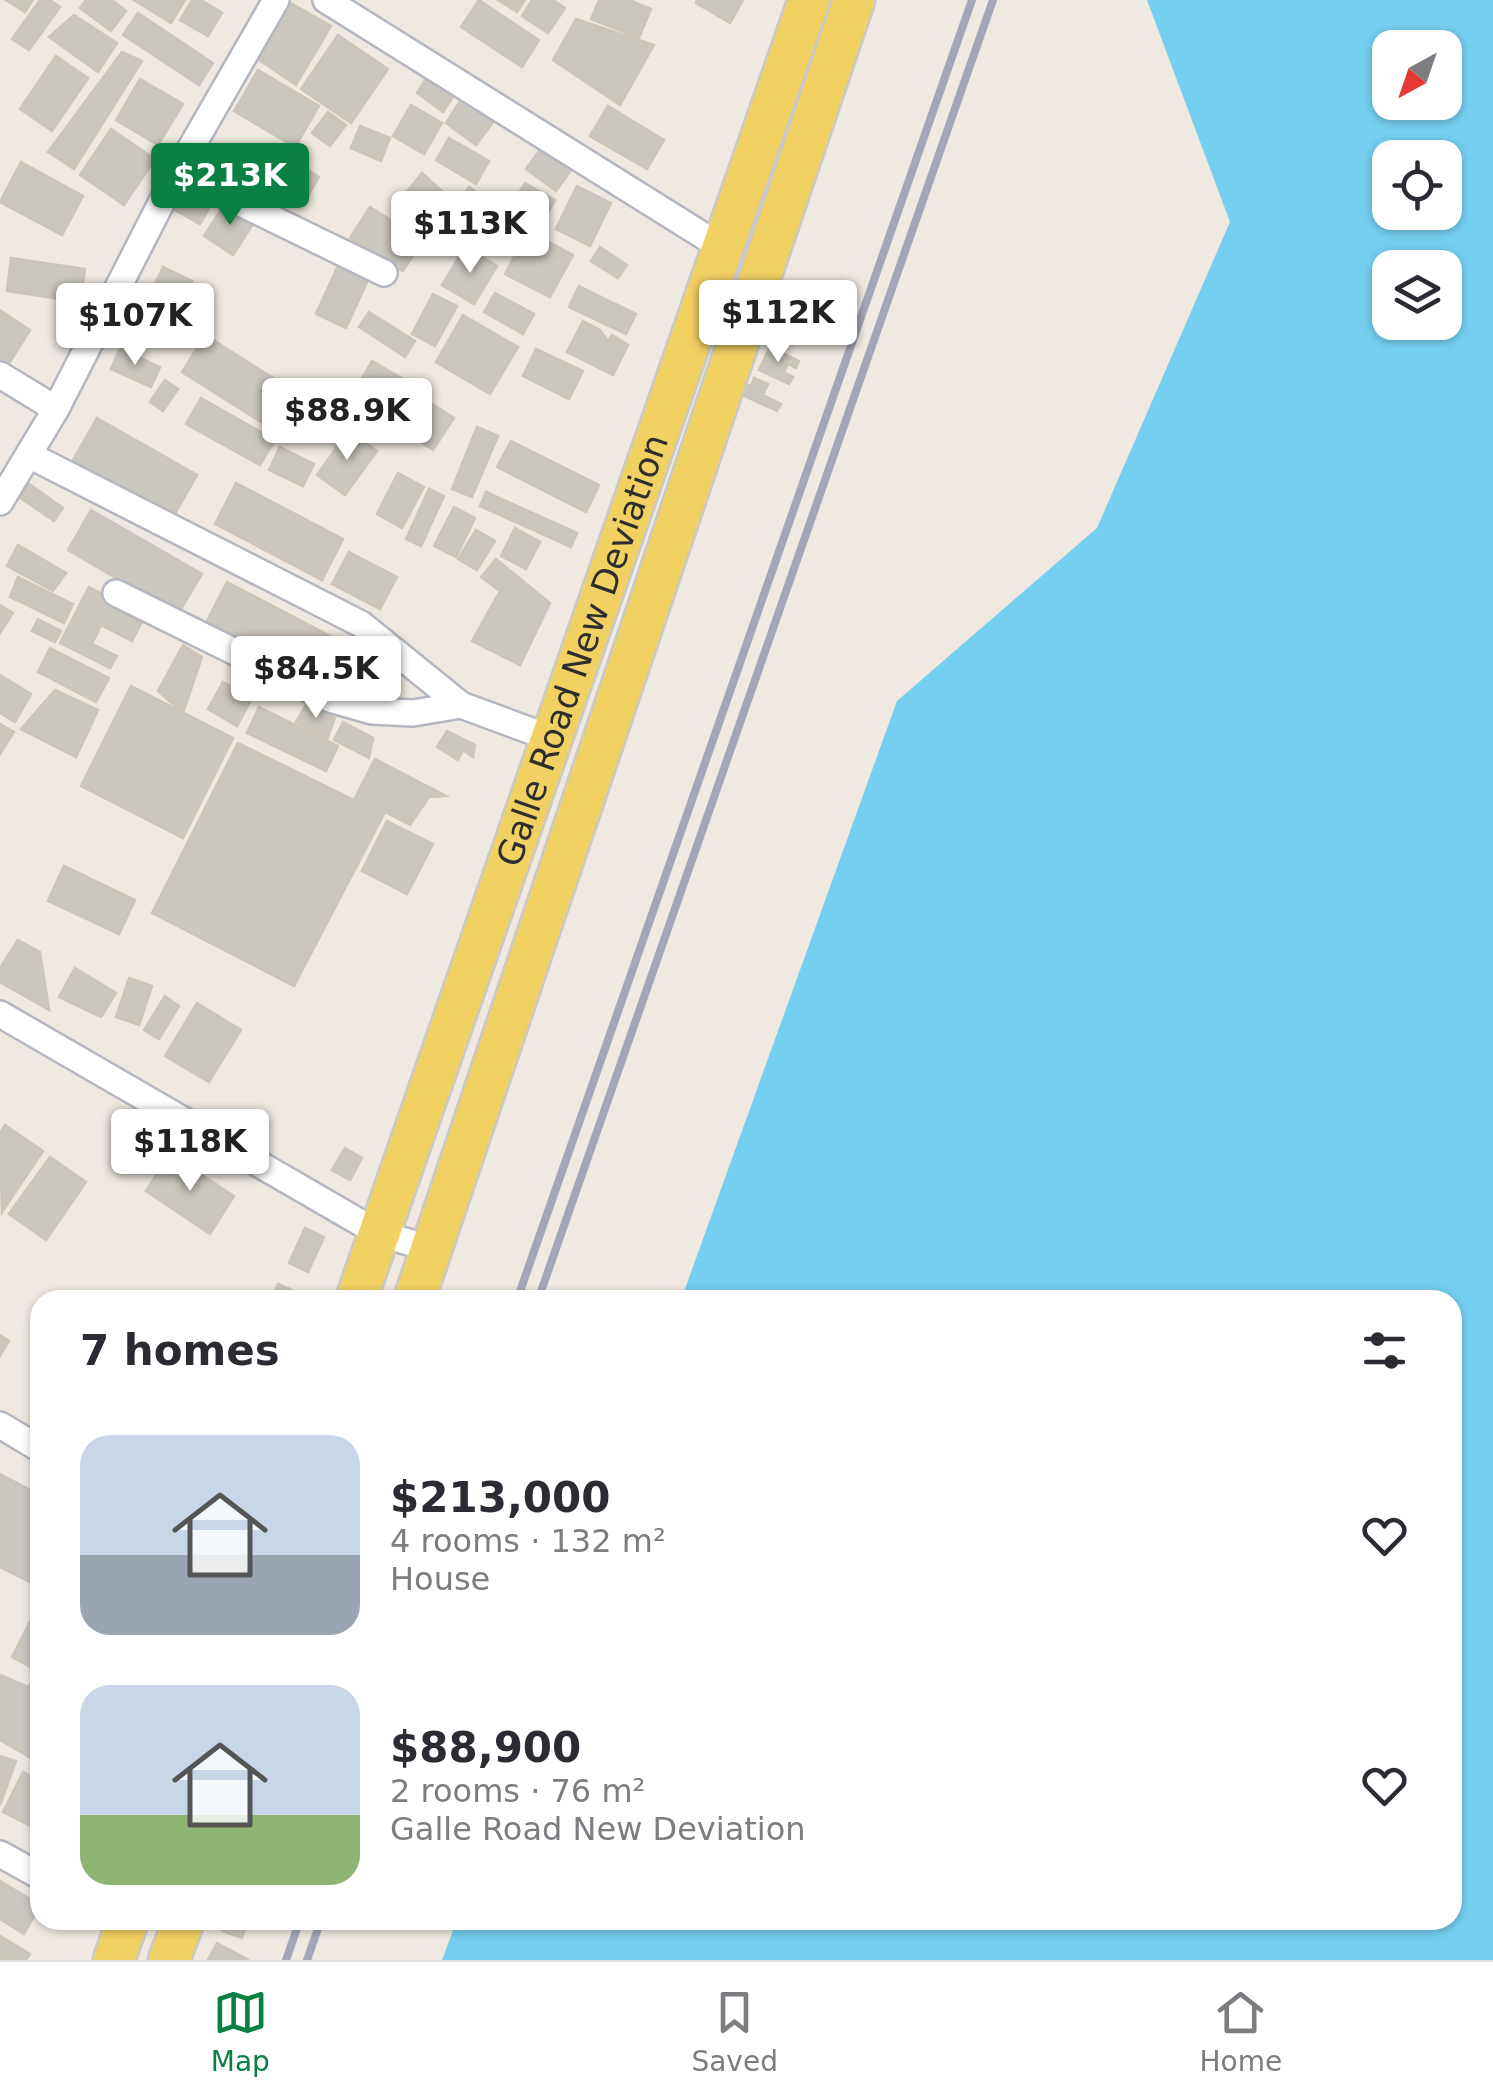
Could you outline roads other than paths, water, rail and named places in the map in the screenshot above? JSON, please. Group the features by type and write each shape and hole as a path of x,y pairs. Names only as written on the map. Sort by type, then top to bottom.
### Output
{"main road":[{"name":"Galle Road New Deviation","path":"360,1290 809,0"},
{"name":"Galle Road New Deviation","path":"418,1290 854,0"},
{"path":"170,1960 180,1930"}],"street":[{"path":"0,502 56,409 177,172 276,0"},
{"path":"326,0 723,248"},
{"path":"177,172 384,274"},
{"path":"0,375 56,409"},
{"path":"29,454 361,624 462,705 553,739"},
{"path":"116,592 330,699 372,711 413,713 462,705"},
{"path":"0,1014 380,1234 433,1249"},
{"path":"0,1425 30,1443"},
{"path":"0,1854 30,1870"}],"water":[{"path":"1147,0 1493,0 1493,1960 442,1960 453,1930 1462,1930 1462,1290 685,1290 897,701 1097,528 1230,222"}],"railway":[{"path":"520,1290 972,0"},
{"path":"542,1290 993,0"},
{"path":"286,1960 296,1930"},
{"path":"307,1960 318,1930"}]}
